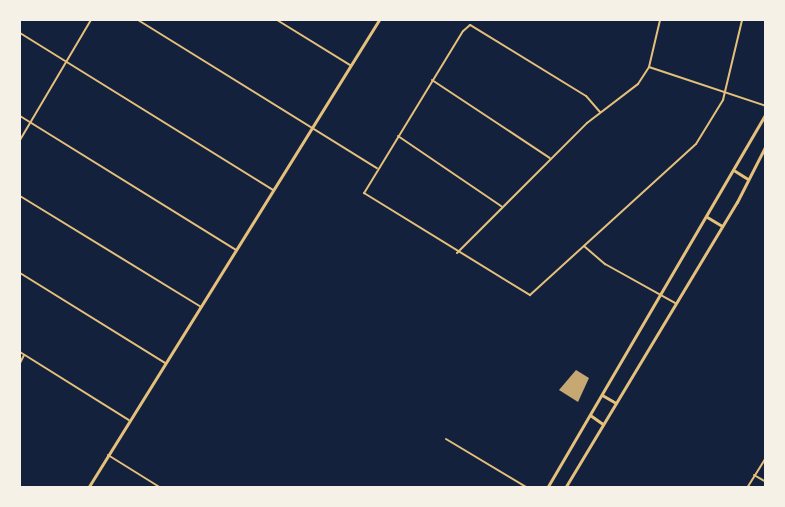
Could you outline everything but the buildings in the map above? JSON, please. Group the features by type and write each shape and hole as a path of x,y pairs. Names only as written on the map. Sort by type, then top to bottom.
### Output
{"main road":[{"path":"88,488 379,20"},
{"path":"547,488 734,171 765,113"},
{"path":"565,488 722,226 765,146"},
{"path":"734,171 748,179"},
{"path":"707,217 722,226"},
{"path":"602,395 616,403"},
{"path":"590,415 603,424"}],"street":[{"path":"20,140 91,20"},
{"path":"138,20 377,168"},
{"path":"277,20 350,65"},
{"path":"457,253 550,158 600,112 638,84 650,67 660,20"},
{"path":"600,112 586,96 470,25 432,80 364,193 457,253 530,295 696,144 713,120 726,93 742,20"},
{"path":"20,33 273,190"},
{"path":"650,67 765,106"},
{"path":"432,80 550,158"},
{"path":"20,116 237,250"},
{"path":"398,136 501,206"},
{"path":"20,195 201,307"},
{"path":"584,246 605,264 675,303"},
{"path":"20,273 166,364"},
{"path":"20,352 130,420"},
{"path":"20,363 24,355"},
{"path":"446,439 528,488"},
{"path":"108,455 161,488"},
{"path":"747,488 765,457"},
{"path":"754,475 765,482"}]}
